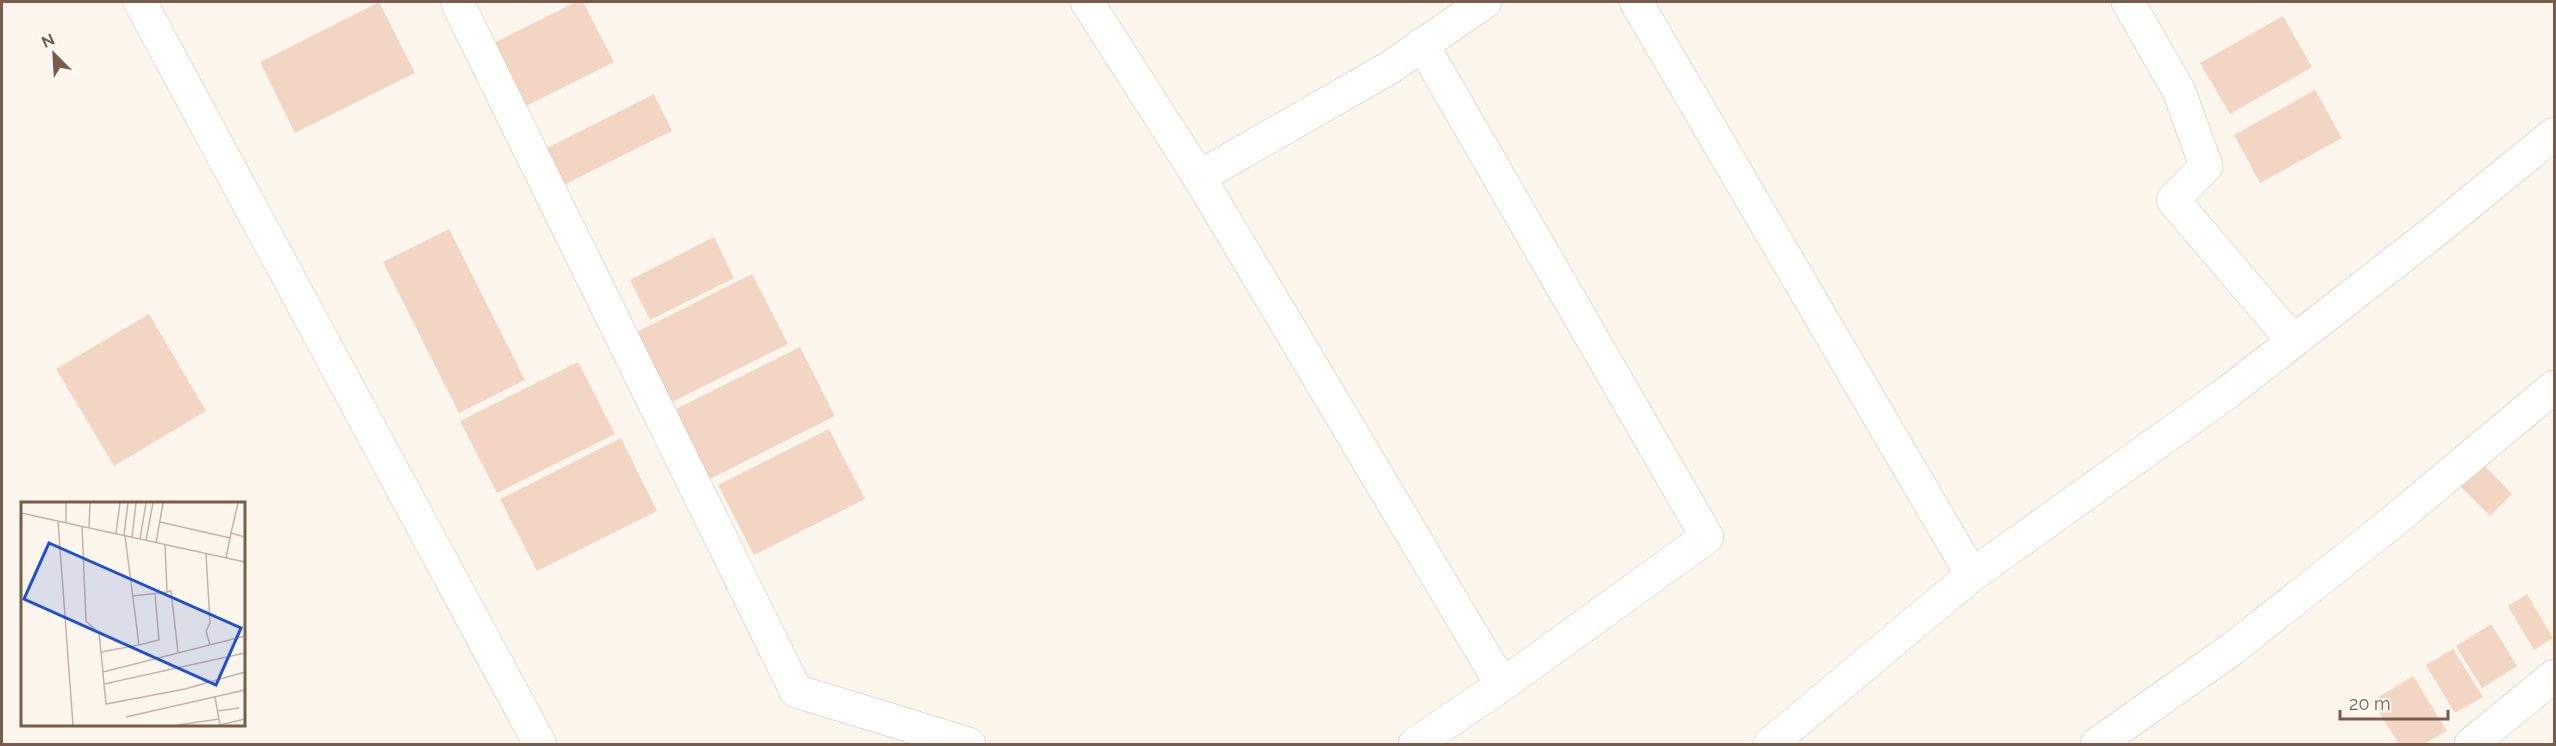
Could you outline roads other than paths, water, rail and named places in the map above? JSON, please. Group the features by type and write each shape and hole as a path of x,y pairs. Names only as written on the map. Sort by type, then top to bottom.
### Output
{"street":[{"path":"140,2 540,744"},
{"path":"457,2 796,691 969,744"},
{"path":"1087,2 1199,177 1502,685"},
{"path":"1199,177 1389,68 1485,2"},
{"path":"1636,2 1972,575"},
{"path":"2128,2 2180,91 2206,166 2173,200 2293,341"},
{"path":"1415,744 1502,685 1707,537 1422,44"},
{"path":"1770,744 1972,575 2228,392 2554,134"},
{"path":"2097,744 2232,649 2389,525 2554,387"},
{"path":"2470,744 2554,676"}]}
